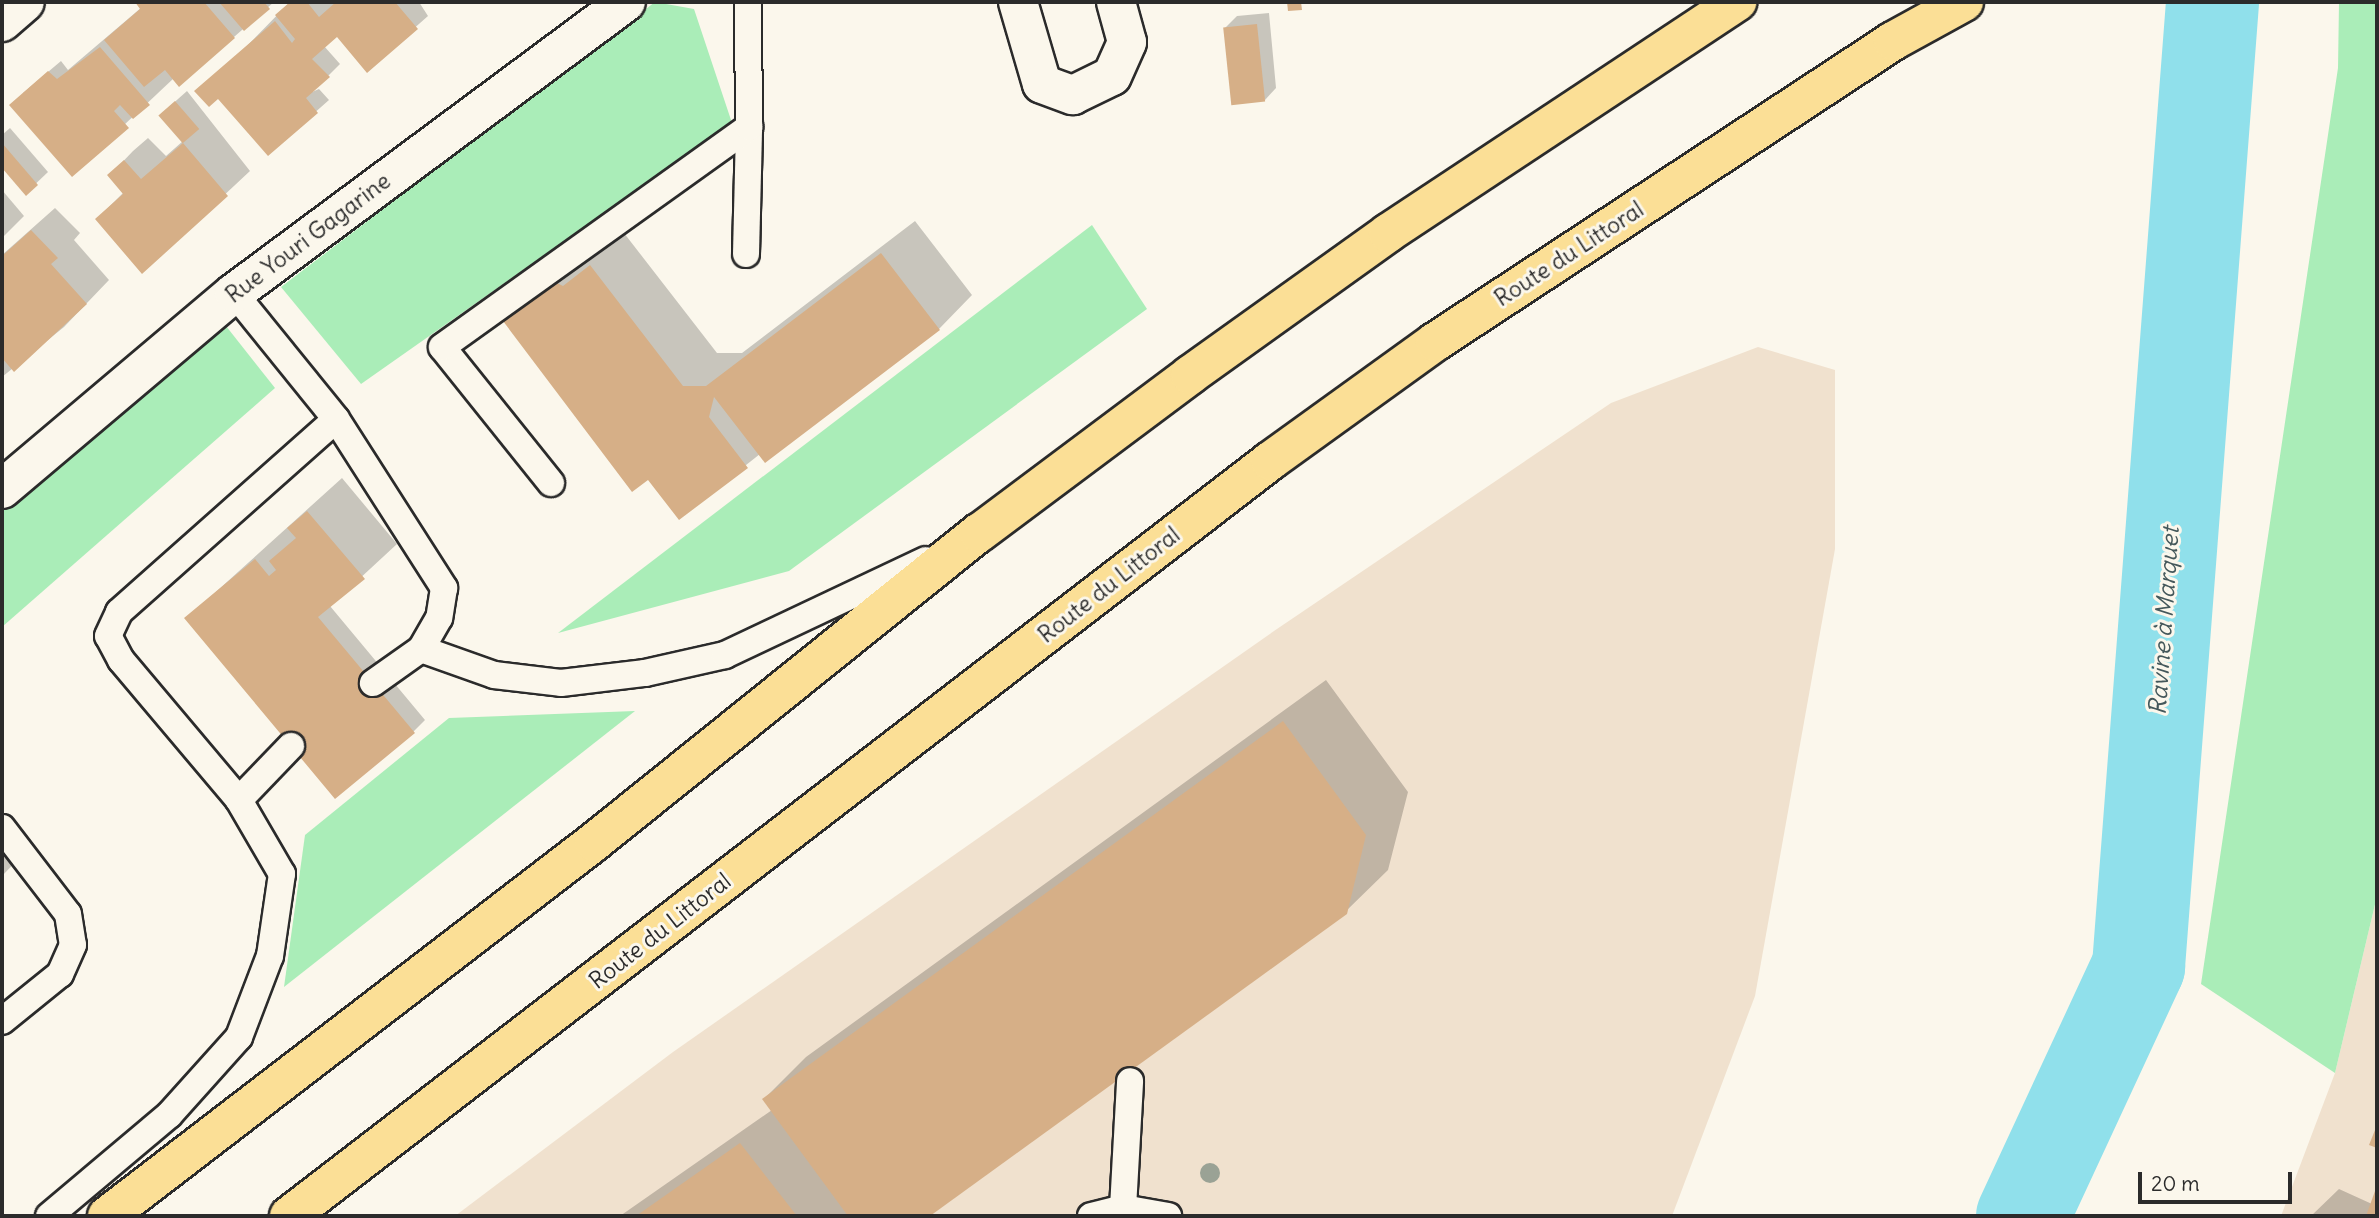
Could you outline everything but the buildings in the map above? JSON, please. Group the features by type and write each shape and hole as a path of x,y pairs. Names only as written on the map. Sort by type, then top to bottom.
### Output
{"highway":[{"path":"107,1216 594,842 979,533 1388,233 1737,2"},
{"name":"Route du Littoral","path":"289,1216 1270,461 1435,342 1893,41 1964,2"}],"street":[{"path":"2,22 24,2"},
{"name":"Rue Youri Gagarine","path":"2,489 234,293 626,2"},
{"path":"1018,2 1042,84 1073,95 1112,76 1127,42 1116,2"}],"lane":[{"path":"746,254 748,2"},
{"path":"551,483 442,347 749,127"},
{"path":"234,293 336,419 444,588 439,618 421,649 373,683"},
{"path":"49,1216 169,1115 239,1037 270,956 282,874 239,800 121,660 108,636 119,612 336,419"},
{"path":"421,649 494,676 561,683 645,673 724,655 851,598 979,533"},
{"path":"239,800 291,746"},
{"path":"2,828 68,914 73,945 60,974 2,1021"},
{"path":"1123,1208 1130,1081"},
{"path":"1091,1216 1123,1208 1168,1216"}],"shaded area":[{"path":"1758,347 1835,370 1835,549 1755,996 1672,1216 455,1216 673,1052 1274,631 1611,403"},
{"path":"2377,896 2377,1216 2281,1216 2335,1073"}],"green space":[{"path":"655,2 694,9 732,123 361,384 281,287"},
{"path":"2339,2 2377,2 2377,896 2335,1073 2201,984 2338,68"},
{"path":"1092,225 1147,309 789,571 558,633"},
{"path":"226,326 275,388 2,627 2,508"},
{"path":"635,711 284,987 305,835 449,718"}],"waterway":[{"name":"Ravine à Marquet","path":"2022,1216 2138,966 2212,2"}]}
